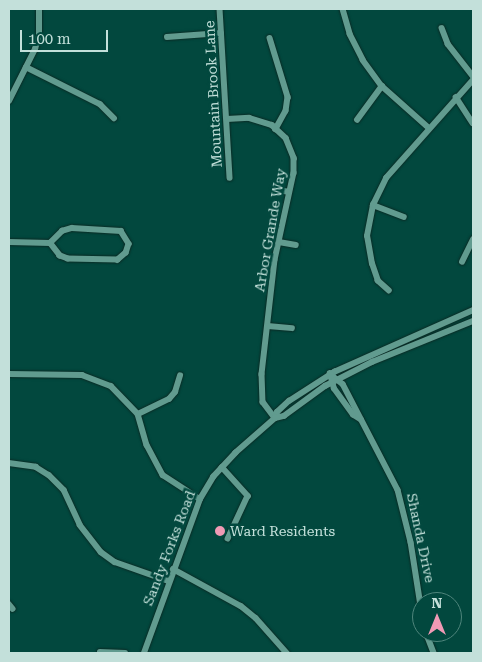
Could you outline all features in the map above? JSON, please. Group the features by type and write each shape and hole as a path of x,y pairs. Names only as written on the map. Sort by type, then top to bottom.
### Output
{"street":[{"path":"9,101 39,36 39,9"},
{"name":"Mountain Brook Lane","path":"220,9 230,178"},
{"path":"343,9 359,52 382,86 428,127"},
{"path":"442,28 448,44 473,76"},
{"path":"167,37 221,33"},
{"path":"227,119 262,120 276,129 286,111 288,97 270,38"},
{"path":"26,67 100,104 114,118"},
{"path":"389,290 378,281 372,264 367,236 373,205 386,178 428,127 473,80"},
{"path":"356,120 382,86"},
{"path":"456,98 473,123"},
{"name":"Arbor Grande Way","path":"275,418 263,402 260,390 279,242 290,192 294,158 286,138 276,129"},
{"path":"275,189 290,192"},
{"path":"373,205 404,217"},
{"path":"9,242 50,243 62,231 72,228 121,231 129,244 126,253 118,260 68,259 60,256 50,243"},
{"path":"462,262 473,239"},
{"path":"279,242 296,245"},
{"name":"Sandy Forks Road","path":"144,653 200,499 222,467 275,418 277,412 289,401 330,374 473,310"},
{"name":"Sandy Forks Road","path":"275,418 284,416 339,378 473,321"},
{"path":"268,326 292,328"},
{"path":"9,374 82,374 111,386 138,414 147,445 163,474 200,499"},
{"path":"330,383 330,374 339,378"},
{"path":"138,414 169,399 175,392 180,376"},
{"name":"Shanda Drive","path":"339,378 361,420 384,457 403,503 419,592"},
{"name":"Shanda Drive","path":"330,383 353,415 361,420"},
{"path":"9,463 36,467 49,475 64,490 80,525 101,552 115,562 170,581"},
{"path":"222,467 248,496 228,538"},
{"path":"173,569 241,606 256,618 287,653"},
{"path":"100,652 125,653"}],"place":[{"name":"Ward Residents","path":"220,531"}]}
